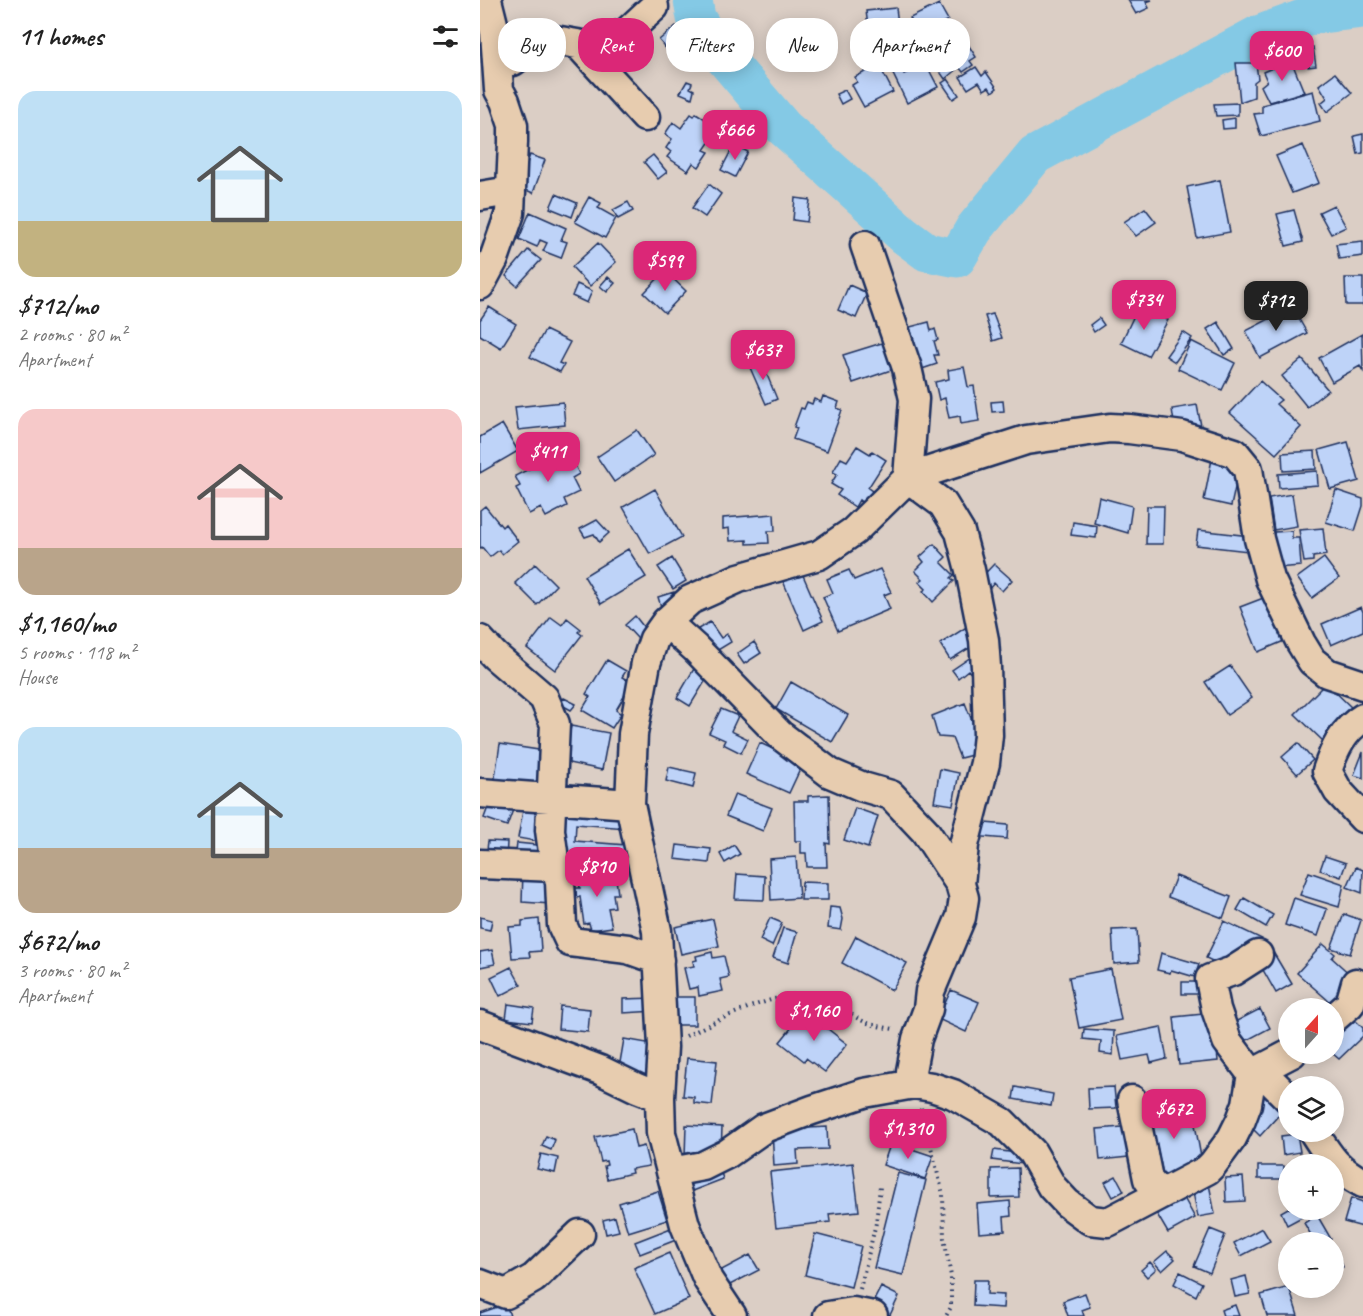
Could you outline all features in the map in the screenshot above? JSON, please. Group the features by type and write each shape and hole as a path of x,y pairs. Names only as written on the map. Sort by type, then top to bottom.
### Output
{"street":[{"path":"480,285 501,241 510,213 512,193 513,125 506,101 489,94 495,32 487,0"},
{"path":"642,18 654,7"},
{"path":"604,72 645,117"},
{"path":"480,196 512,193"},
{"path":"866,245 907,368 914,399 908,478"},
{"path":"720,1313 685,1225 661,1133 660,1097 663,1047 659,960 654,912 630,804 633,734 646,663 654,639 666,622 690,600 740,578 819,555 854,531 908,478 1026,440 1110,428 1182,436 1235,453 1248,469 1259,539 1269,579 1301,644 1312,661 1327,673 1363,685"},
{"path":"908,478 943,504 960,532 984,640 987,667 986,763 964,844 960,884"},
{"path":"666,622 780,735 830,773 863,787 891,795 925,831 960,884 964,898 961,917 930,991 928,1009 919,1033 911,1071 914,1084"},
{"path":"485,655 544,698 555,724 550,830 555,867 560,882 562,925 570,942 628,949 659,960"},
{"path":"1363,718 1351,726 1334,752 1327,771 1338,791 1363,818"},
{"path":"480,793 630,804"},
{"path":"480,864 555,867"},
{"path":"1258,955 1233,971 1210,979 1227,1041 1256,1072 1278,1090"},
{"path":"1344,1009 1350,1004 1356,982"},
{"path":"480,1025 600,1070 660,1097"},
{"path":"671,1172 703,1166 727,1154 764,1128 812,1110 864,1094 914,1084 953,1094 1002,1122 1032,1152 1052,1187 1067,1203 1090,1220 1107,1222 1207,1170 1222,1153 1241,1120 1256,1072 1278,1060"},
{"path":"1132,1100 1146,1172 1153,1186 1162,1192"},
{"path":"1320,1142 1328,1155 1345,1173 1363,1183"},
{"path":"496,1298 534,1278 580,1234"}],"path":[{"path":"663,1047 728,1015 793,995 822,994 840,1002 858,1019 879,1027 919,1033"},
{"path":"914,1084 942,1194 944,1238 951,1276 951,1307 946,1316"},
{"path":"851,1315 876,1223 880,1187"}],"building":[{"path":"1128,0 1152,0 1146,2 1149,8 1136,14"},
{"path":"939,4 947,18 910,18"},
{"path":"896,8 897,18 867,18 866,11"},
{"path":"666,34 666,49 659,40"},
{"path":"1313,47 1316,66 1308,67 1303,49"},
{"path":"970,48 976,57 970,61"},
{"path":"1291,60 1304,92 1269,102 1261,86 1267,81 1263,72"},
{"path":"1236,63 1256,63 1258,79 1254,82 1254,97 1240,102"},
{"path":"976,67 982,76 986,72 997,88 992,92 989,87 984,90 979,82 968,89 960,77"},
{"path":"865,72 883,72 893,92 864,107 852,85 857,82 855,77"},
{"path":"892,72 903,72 904,74 930,72 938,87 907,103"},
{"path":"940,72 953,72 945,79"},
{"path":"1335,73 1352,93 1327,112 1321,103 1327,98 1319,85"},
{"path":"948,79 959,95 953,99 942,83"},
{"path":"687,81 692,83 690,88 694,90 692,98 680,93"},
{"path":"845,90 850,99 841,104 836,94"},
{"path":"1313,91 1320,121 1261,136 1254,114 1262,113 1262,105"},
{"path":"1238,103 1238,115 1216,116 1214,104"},
{"path":"696,113 719,128 704,150 709,152 699,167 693,163 688,171 667,157 671,152 666,148 672,139 665,134 673,122 681,128 691,114 694,116"},
{"path":"1235,118 1235,128 1223,129 1222,120"},
{"path":"1363,134 1363,153 1358,154 1354,136"},
{"path":"734,145 748,152 735,177 721,170"},
{"path":"1303,145 1319,183 1292,193 1276,156"},
{"path":"530,155 545,160 533,193 519,187"},
{"path":"653,155 667,172 658,179 644,162"},
{"path":"1220,180 1230,232 1197,238 1187,187"},
{"path":"709,184 721,194 705,217 692,208"},
{"path":"556,194 577,203 572,217 550,208"},
{"path":"589,197 601,203 598,208 616,218 605,238 575,222"},
{"path":"795,198 810,200 807,222 793,220"},
{"path":"628,202 633,211 618,219 613,210"},
{"path":"1334,205 1346,227 1331,234 1319,212"},
{"path":"1145,208 1156,222 1136,236 1124,222"},
{"path":"1294,210 1303,242 1286,246 1277,214"},
{"path":"530,212 566,228 561,240 567,242 561,258 543,251 547,243 540,240 537,247 519,239"},
{"path":"1363,241 1363,256 1339,259 1336,244"},
{"path":"598,243 616,262 590,286 572,267"},
{"path":"528,250 541,260 517,286 506,276"},
{"path":"665,271 686,291 665,313 644,293"},
{"path":"608,277 615,283 607,292 600,286"},
{"path":"1345,278 1363,278 1363,305 1346,305"},
{"path":"577,284 592,291 587,303 572,296"},
{"path":"849,285 867,293 856,318 838,310"},
{"path":"1139,305 1168,320 1148,356 1121,343"},
{"path":"489,307 516,324 501,348 480,335 480,320"},
{"path":"1292,307 1307,333 1260,358 1246,331"},
{"path":"993,314 1002,338 993,341 985,316"},
{"path":"1099,318 1104,325 1094,332 1090,325"},
{"path":"929,322 931,331 935,329 938,340 934,341 938,355 934,355 937,364 922,369 910,327"},
{"path":"1218,322 1234,349 1224,355 1207,329"},
{"path":"545,330 570,342 559,363 564,365 560,372 530,357"},
{"path":"1183,332 1192,338 1175,362 1166,356"},
{"path":"1362,334 1363,371 1360,366 1332,382 1319,358"},
{"path":"1191,341 1235,363 1222,390 1178,369"},
{"path":"885,342 894,369 853,383 843,355"},
{"path":"760,358 777,399 766,404 748,363"},
{"path":"1302,359 1328,390 1307,407 1282,376"},
{"path":"964,367 968,387 974,386 979,421 961,424 960,416 949,418 945,398 939,400 935,382 949,379 948,370"},
{"path":"1260,381 1281,400 1276,404 1301,427 1276,454 1230,413"},
{"path":"823,396 839,402 837,408 842,410 827,451 793,439 797,428 794,427 801,408 804,409 807,402 812,404 814,399 821,402"},
{"path":"1003,401 1004,411 992,412 991,402"},
{"path":"563,402 565,425 518,430 515,407"},
{"path":"1197,405 1201,426 1175,430 1172,409"},
{"path":"502,424 518,451 480,473 480,437"},
{"path":"637,430 654,455 614,482 597,457"},
{"path":"1348,442 1359,481 1330,489 1319,450"},
{"path":"857,446 870,454 872,451 886,460 868,488 872,491 864,504 859,500 855,507 837,495 841,490 831,484 837,474 833,472 841,458 847,461"},
{"path":"568,450 579,474 572,478 579,492 564,499 567,506 546,517 541,508 529,514 516,488 520,486 515,476 533,467 530,460 546,452 550,459"},
{"path":"1315,451 1316,469 1283,471 1282,453"},
{"path":"1212,459 1240,465 1231,506 1204,500"},
{"path":"1317,471 1318,485 1279,488 1278,474"},
{"path":"655,489 682,537 650,554 623,507"},
{"path":"1336,490 1363,499 1355,531 1326,522"},
{"path":"1292,494 1297,526 1274,530 1269,498"},
{"path":"1099,497 1132,506 1128,533 1094,523"},
{"path":"485,506 502,527 505,524 518,541 502,554 499,550 490,557 482,547 480,549 480,510"},
{"path":"1147,506 1164,506 1163,544 1146,544"},
{"path":"774,514 775,531 768,531 769,543 747,544 747,540 730,541 729,528 723,529 723,518"},
{"path":"597,520 609,533 599,542 594,534 585,537 580,529"},
{"path":"1073,522 1097,526 1096,538 1071,535"},
{"path":"1323,528 1326,555 1313,557 1313,561 1304,562 1299,530"},
{"path":"1198,530 1250,536 1248,551 1196,545"},
{"path":"1292,531 1292,538 1299,538 1301,566 1276,568 1274,532"},
{"path":"934,544 946,557 941,562 954,575 951,578 954,581 933,602 923,591 926,589 919,582 923,579 915,571 924,562 920,557"},
{"path":"628,549 646,577 601,604 584,576"},
{"path":"672,558 686,581 673,589 658,567"},
{"path":"1324,558 1339,578 1312,598 1297,578"},
{"path":"535,564 556,585 537,605 515,583"},
{"path":"994,564 1012,580 1002,591 994,583 983,596 973,586"},
{"path":"880,569 891,592 884,595 890,609 838,631 823,597 833,593 827,579 849,570 854,580"},
{"path":"802,573 823,621 804,630 783,581"},
{"path":"674,592 677,607 662,610 658,597"},
{"path":"1266,597 1284,641 1258,652 1240,607"},
{"path":"1361,607 1363,631 1331,645 1322,624"},
{"path":"635,616 646,630 637,638 625,625"},
{"path":"551,617 562,625 567,618 581,629 578,632 582,635 555,670 527,648"},
{"path":"710,622 721,638 727,634 731,642 713,653 698,629"},
{"path":"968,626 979,642 950,660 940,644"},
{"path":"754,642 761,653 744,664 737,654"},
{"path":"974,655 983,667 972,675 968,670 958,678 952,670"},
{"path":"607,660 626,671 622,677 632,683 616,710 621,714 612,728 582,710 590,697 586,694"},
{"path":"1230,666 1252,698 1227,715 1205,682"},
{"path":"695,667 709,675 690,706 677,698"},
{"path":"791,682 848,715 832,742 776,709"},
{"path":"1326,683 1354,710 1323,741 1295,714"},
{"path":"564,698 576,704 571,710 560,704"},
{"path":"965,703 984,752 960,758 952,738 938,737 932,716"},
{"path":"721,709 738,716 731,731 748,739 741,753 723,744 725,740 709,733"},
{"path":"571,726 609,733 602,770 564,762"},
{"path":"760,743 803,763 789,793 746,774"},
{"path":"1298,743 1313,760 1297,774 1282,757"},
{"path":"500,744 545,751 539,791 494,784"},
{"path":"1363,752 1363,778 1354,775"},
{"path":"669,767 696,773 693,788 666,781"},
{"path":"940,769 959,773 953,805 934,802"},
{"path":"735,794 772,808 763,831 726,816"},
{"path":"829,795 830,844 826,843 827,867 807,867 806,853 801,853 801,841 795,841 794,801 808,801 808,796"},
{"path":"491,799 514,807 507,826 484,818"},
{"path":"564,804 629,809 627,828 576,824 575,841 626,845 625,870 560,866"},
{"path":"524,805 547,809 540,842 518,838"},
{"path":"855,808 878,816 868,848 844,840"},
{"path":"973,822 1008,825 1007,839 972,836"},
{"path":"488,841 507,842 506,861 486,859"},
{"path":"517,843 546,846 544,864 515,861"},
{"path":"677,845 711,849 709,863 675,859"},
{"path":"734,845 740,854 725,863 720,854"},
{"path":"1325,856 1346,863 1341,877 1320,870"},
{"path":"796,857 799,898 771,900 769,859"},
{"path":"1356,867 1363,870 1362,893 1347,887"},
{"path":"597,869 598,873 615,871 618,894 613,894 615,907 608,908 612,927 591,930 589,923 584,924 580,897 576,898 575,888 580,888 579,879 583,878 582,872"},
{"path":"523,872 549,874 551,904 522,902"},
{"path":"1309,872 1344,884 1339,907 1300,895"},
{"path":"737,874 765,876 764,900 735,899"},
{"path":"1176,876 1231,897 1223,918 1168,897"},
{"path":"802,882 828,883 828,900 801,900"},
{"path":"1244,898 1273,915 1266,927 1237,910"},
{"path":"1294,898 1327,909 1318,936 1285,925"},
{"path":"830,907 840,908 843,919 841,930 828,928"},
{"path":"1344,914 1361,920 1350,954 1331,948"},
{"path":"480,917 492,920 490,930 480,928"},
{"path":"770,918 782,923 772,946 760,940"},
{"path":"539,919 541,951 529,952 530,957 512,958 509,927 522,926 522,921"},
{"path":"713,919 719,946 681,954 675,927"},
{"path":"1224,921 1262,939 1254,956 1235,972 1206,958"},
{"path":"783,928 797,932 788,963 773,958"},
{"path":"1137,929 1139,962 1114,964 1112,930"},
{"path":"856,936 907,963 892,990 842,963"},
{"path":"1323,944 1335,954 1332,958 1353,977 1334,998 1325,998 1297,973"},
{"path":"492,950 495,964 480,967 480,952"},
{"path":"712,952 713,958 724,956 729,977 720,979 723,991 699,996 698,987 689,989 684,968 694,966 693,961 697,960 696,956"},
{"path":"1273,952 1292,984 1276,993 1258,961"},
{"path":"1161,953 1199,964 1195,977 1171,970 1170,973 1157,970"},
{"path":"511,967 521,985 500,996 491,977"},
{"path":"1111,969 1121,1020 1079,1028 1069,977"},
{"path":"1182,982 1205,982 1205,994 1182,994"},
{"path":"951,990 979,1002 966,1032 938,1019"},
{"path":"673,997 695,997 695,1025 674,1025"},
{"path":"655,998 656,1011 623,1013 623,999"},
{"path":"508,1004 534,1008 532,1022 506,1019"},
{"path":"560,1006 590,1009 588,1032 558,1029"},
{"path":"1260,1009 1270,1028 1234,1047 1223,1028"},
{"path":"805,1011 847,1044 825,1072 806,1058 804,1061 780,1042"},
{"path":"1347,1012 1363,1028 1363,1036 1344,1054 1344,1015"},
{"path":"1213,1013 1218,1061 1179,1065 1174,1017"},
{"path":"1161,1027 1167,1059 1151,1063 1149,1055 1122,1060 1117,1036"},
{"path":"1084,1029 1114,1031 1113,1055 1100,1053 1101,1041 1083,1039"},
{"path":"624,1039 653,1044 647,1079 618,1074"},
{"path":"687,1058 717,1061 712,1105 694,1103 694,1097 683,1096"},
{"path":"1015,1087 1053,1094 1051,1106 1013,1099"},
{"path":"1114,1087 1116,1108 1089,1109 1088,1088"},
{"path":"1267,1089 1278,1099 1278,1116 1260,1136 1247,1123 1249,1108"},
{"path":"1192,1108 1203,1168 1163,1175 1156,1142 1146,1144 1141,1118"},
{"path":"686,1125 722,1127 721,1153 685,1157"},
{"path":"1135,1126 1138,1156 1100,1160 1097,1129"},
{"path":"827,1127 828,1149 797,1150 798,1164 774,1166 772,1130"},
{"path":"632,1129 636,1148 644,1146 649,1166 631,1169 632,1173 607,1179 604,1166 607,1165 606,1161 601,1162 595,1137"},
{"path":"546,1136 555,1140 551,1150 542,1146"},
{"path":"891,1142 933,1156 925,1179 883,1165"},
{"path":"1282,1142 1298,1142 1300,1152 1283,1154"},
{"path":"994,1150 1024,1154 1022,1164 992,1160"},
{"path":"541,1154 558,1158 555,1173 537,1169"},
{"path":"853,1163 859,1211 829,1214 830,1222 776,1228 770,1172"},
{"path":"719,1166 723,1179 692,1191 686,1178"},
{"path":"1258,1166 1278,1166 1278,1179 1258,1179"},
{"path":"1018,1168 1019,1197 991,1198 991,1169"},
{"path":"898,1173 926,1180 903,1275 874,1268"},
{"path":"1116,1176 1124,1191 1113,1197 1105,1182"},
{"path":"1243,1177 1245,1201 1226,1202 1225,1178"},
{"path":"1208,1179 1215,1214 1198,1217 1191,1182"},
{"path":"1179,1189 1195,1218 1168,1233 1151,1204"},
{"path":"658,1191 667,1220 628,1232 619,1203"},
{"path":"1351,1198 1363,1202 1363,1227 1344,1222"},
{"path":"1010,1201 1011,1216 1004,1217 1005,1231 979,1233 977,1204"},
{"path":"615,1217 619,1231 606,1234 603,1220"},
{"path":"1285,1220 1296,1220 1287,1225"},
{"path":"1309,1220 1320,1220 1327,1232 1309,1232 1304,1223"},
{"path":"676,1226 681,1238 640,1254 635,1242"},
{"path":"1262,1228 1270,1241 1241,1256 1234,1243"},
{"path":"1210,1229 1225,1235 1210,1273 1194,1266"},
{"path":"815,1234 861,1246 851,1287 805,1275"},
{"path":"1167,1251 1175,1259 1162,1271 1154,1262"},
{"path":"669,1253 689,1299 655,1314 634,1268"},
{"path":"750,1255 759,1270 724,1288 716,1273"},
{"path":"1150,1262 1156,1269 1147,1277 1141,1270"},
{"path":"1180,1272 1202,1283 1196,1296 1174,1284"},
{"path":"1246,1276 1250,1294 1235,1297 1231,1280"},
{"path":"974,1280 988,1280 987,1294 1004,1295 1003,1308 973,1306"},
{"path":"881,1287 899,1296 890,1315 871,1306"},
{"path":"1278,1290 1278,1298 1292,1298 1298,1316 1267,1316 1261,1295"},
{"path":"1085,1293 1090,1307 1082,1310 1084,1316 1068,1316 1063,1301"},
{"path":"506,1304 510,1316 480,1316 480,1313"},
{"path":"1235,1305 1239,1316 1223,1316 1221,1310"}],"waterway":[{"path":"693,0 696,18 709,40 783,127 904,235 927,252 957,258 974,229 1035,155 1258,35 1313,15 1363,9"}]}
